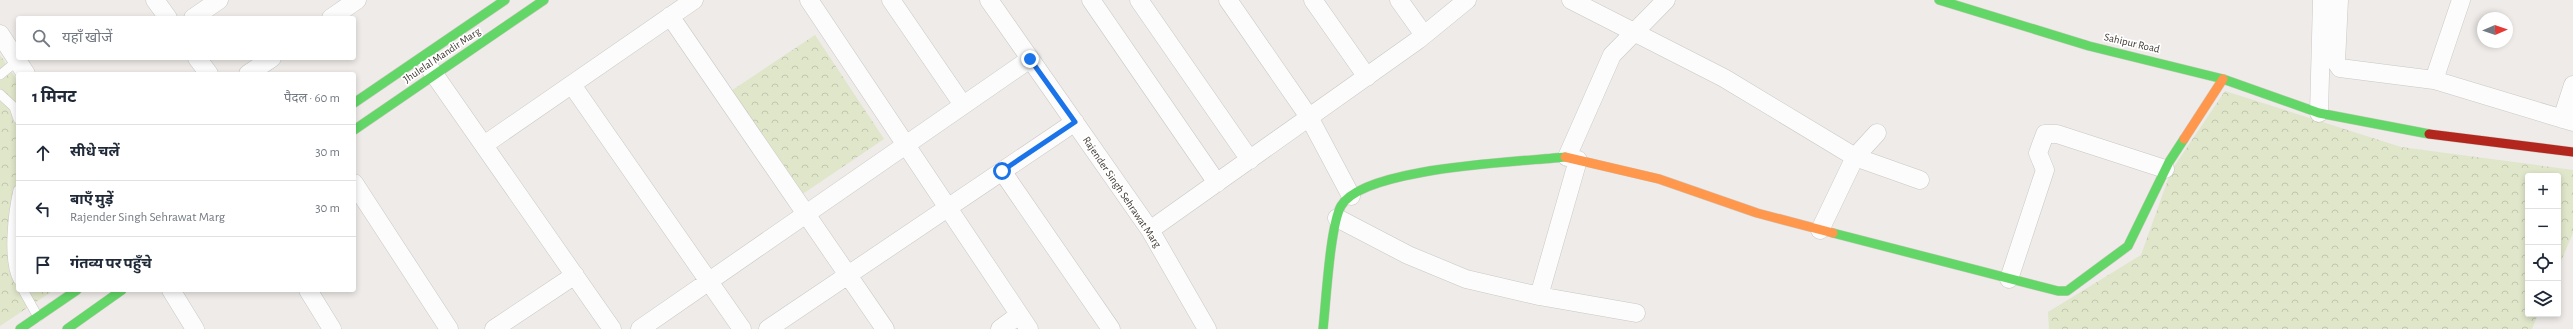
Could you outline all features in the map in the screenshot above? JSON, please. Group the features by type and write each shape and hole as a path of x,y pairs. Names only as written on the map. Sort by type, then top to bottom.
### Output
{"street":[{"path":"155,0 167,16"},
{"path":"196,16 219,0"},
{"path":"334,16 357,0"},
{"name":"Jhulelal Mandir Marg","path":"356,129 544,0"},
{"path":"484,145 694,0"},
{"path":"809,0 1024,322 1000,329"},
{"path":"891,0 963,105"},
{"name":"Rajender Singh Sehrawat Marg","path":"989,0 1150,230 1207,329"},
{"path":"1091,0 1217,183"},
{"path":"1139,0 1250,160"},
{"path":"1228,0 1309,118 1351,196"},
{"path":"1313,0 1367,77"},
{"path":"1399,0 1424,35"},
{"path":"1150,230 1367,77 1424,35 1467,0"},
{"path":"1572,0 1633,33 1724,78 1855,157 1920,180"},
{"path":"1539,296 1572,158 1612,55 1666,0"},
{"name":"Sahipur Road","path":"1939,0 2088,46 2223,79 2319,112 2410,132 2573,152"},
{"path":"2319,112 2322,0"},
{"path":"2339,0 2336,62 2340,68 2434,80 2568,120 2573,85"},
{"path":"2434,80 2461,0"},
{"name":"Jhulelal Mandir Marg","path":"356,101 499,2"},
{"path":"670,16 886,329"},
{"path":"0,34 16,58"},
{"path":"422,56 612,329"},
{"path":"640,329 1030,59"},
{"path":"198,60 207,72"},
{"path":"251,72 269,60"},
{"path":"1323,329 1337,218 1341,206 1351,196 1365,187 1418,172 1572,158 1659,179 1757,213 1820,230 2058,292 2067,291 2118,256 2128,246 2165,169 2223,79"},
{"path":"572,85 742,329"},
{"path":"768,329 1075,122"},
{"path":"1820,230 1855,157 1877,133"},
{"path":"2009,279 2045,170 2038,154 2045,134 2057,134 2165,169"},
{"path":"1002,171 1111,329"},
{"path":"356,186 449,329"},
{"path":"1337,218 1408,255 1466,279 1539,296 1636,313"},
{"path":"494,329 575,275"},
{"path":"20,329 74,292"},
{"path":"67,329 119,292"},
{"path":"172,292 195,329"},
{"path":"309,292 332,329"}],"lane":[{"path":"0,75 22,67"},
{"path":"0,94 14,107 16,113"},
{"path":"16,207 13,233 14,272 16,276"},
{"path":"24,292 38,317"}],"green space":[{"path":"815,35 884,139 801,195 731,91"},
{"path":"0,55 16,78 16,292 51,292 0,326"},
{"path":"2225,91 2401,147 2573,170 2573,233 2561,261 2561,173 2525,173 2525,317 2537,317 2532,329 2049,329 2048,312 2141,255 2171,171"}],"traffic: fast":[{"path":"356,102 505,0"},
{"path":"356,129 544,0"},
{"path":"1939,0 2089,46 2223,79 2319,113 2429,134"},
{"path":"1833,233 2058,291 2067,291 2128,246 2169,162 2184,139"},
{"path":"1323,329 1331,247 1337,216 1341,206 1355,193 1379,183 1410,175 1444,169 1480,164 1565,157"},
{"path":"20,329 74,292"},
{"path":"67,329 119,292"}],"traffic: slow":[{"path":"2184,139 2223,79"},
{"path":"1565,157 1659,179 1757,213 1833,233"}],"traffic: jam":[{"path":"2429,134 2573,152"}],"route":[{"path":"1002,171 1075,122 1030,59"}]}
